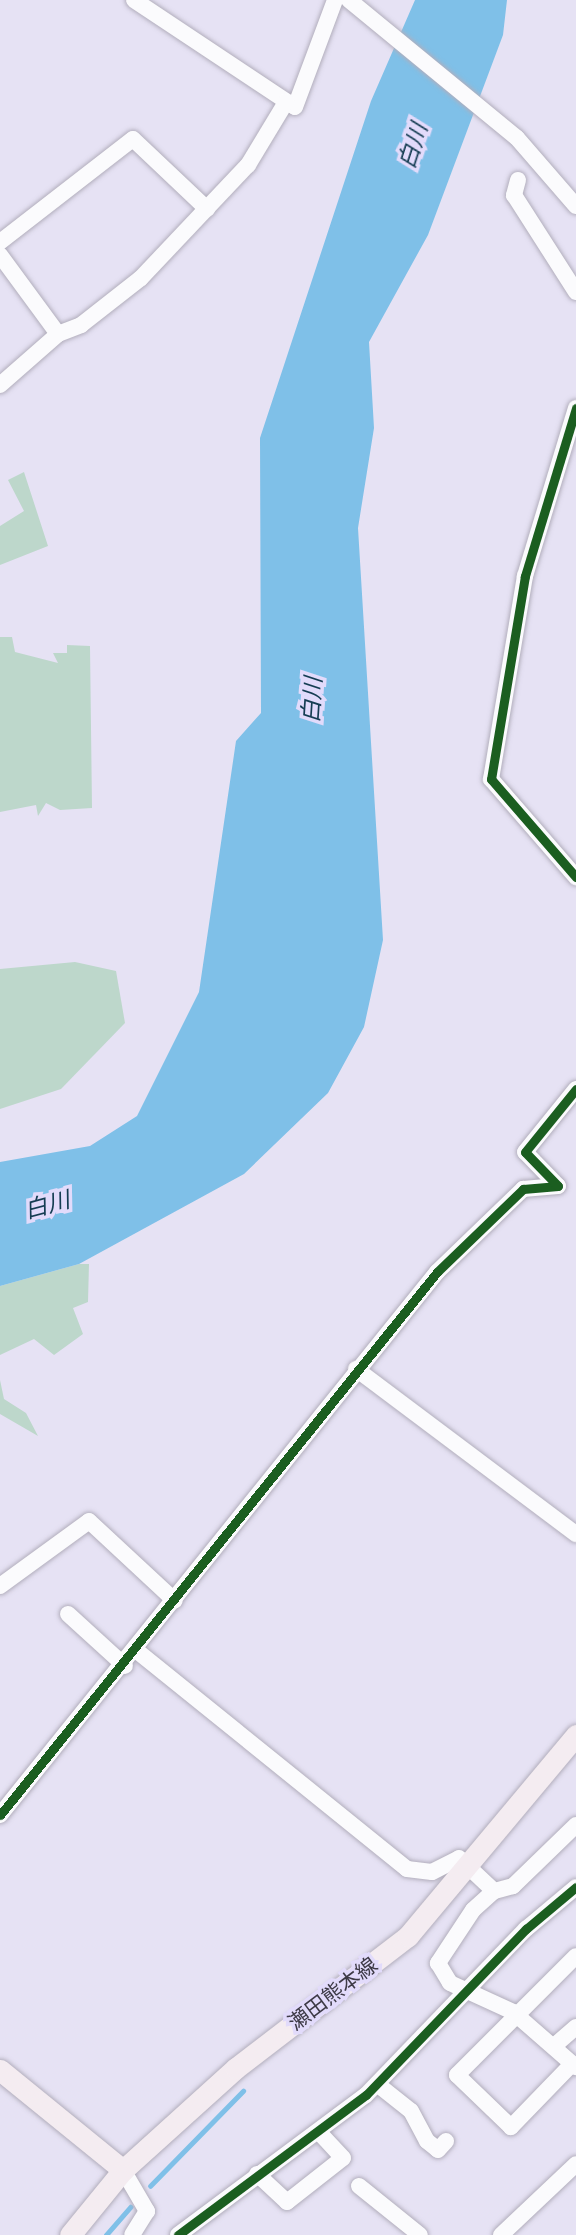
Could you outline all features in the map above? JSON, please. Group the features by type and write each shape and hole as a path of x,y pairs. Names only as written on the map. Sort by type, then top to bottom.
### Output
{"main road":[{"name":"瀬田熊本線","path":"70,2235 123,2170 236,2068 408,1936 576,1735"},
{"path":"0,2070 123,2170"}],"street":[{"path":"134,0 295,107 335,0"},
{"path":"353,3 517,138 576,206"},
{"path":"0,385 58,334 130,288 248,165 286,102"},
{"path":"0,242 132,139 207,209"},
{"path":"518,180 514,195 576,292"},
{"path":"0,255 58,334"},
{"path":"576,408 525,576 491,779 576,877"},
{"path":"0,1815 6,1796 138,1651 356,1369 437,1272 523,1189 558,1186 525,1152 576,1089"},
{"path":"356,1369 576,1534"},
{"path":"0,1586 89,1521 175,1601"},
{"path":"68,1614 125,1666"},
{"path":"138,1651 407,1869 432,1872 459,1858 468,1863 494,1891"},
{"path":"576,1825 513,1886 494,1891 439,1958 446,1980 515,2014 574,2065 511,2127 457,2075 515,2014 576,1956"},
{"path":"178,2235 257,2174 319,2132 377,2084 470,1991 526,1929 576,1887"},
{"path":"554,2046 576,2027"},
{"path":"377,2084 411,2111 424,2139 439,2149"},
{"path":"257,2174 287,2202 343,2158 319,2132"},
{"path":"501,2235 576,2164"},
{"path":"123,2170 147,2211 132,2235"},
{"path":"359,2186 420,2235"}],"green space":[{"path":"24,472 48,546 0,565 0,526 24,511 8,480"},
{"path":"0,637 12,637 15,652 58,663 53,653 67,653 67,645 90,646 92,808 60,810 46,803 38,816 36,805 0,812"},
{"path":"75,962 116,971 125,1023 61,1089 0,1109 0,969"},
{"path":"79,1264 89,1264 88,1302 73,1308 83,1334 54,1355 34,1339 0,1355 0,1286"},
{"path":"0,1380 4,1399 26,1413 38,1436 0,1414"}],"water":[{"name":"白川","path":"415,0 507,0 503,35 428,235 369,342 374,428 358,528 383,940 364,1027 328,1093 244,1174 79,1264 0,1286 0,1162 90,1146 137,1116 199,992 236,741 261,713 260,438 371,101"}],"waterway":[{"path":"150,2186 243,2091"},
{"path":"106,2235 130,2207"}],"cycle path":[{"path":"576,408 525,576 491,779 576,877"},
{"path":"0,1815 437,1272 523,1189 558,1186 525,1152 576,1089"},
{"path":"178,2235 366,2095 526,1929 576,1887"}]}
